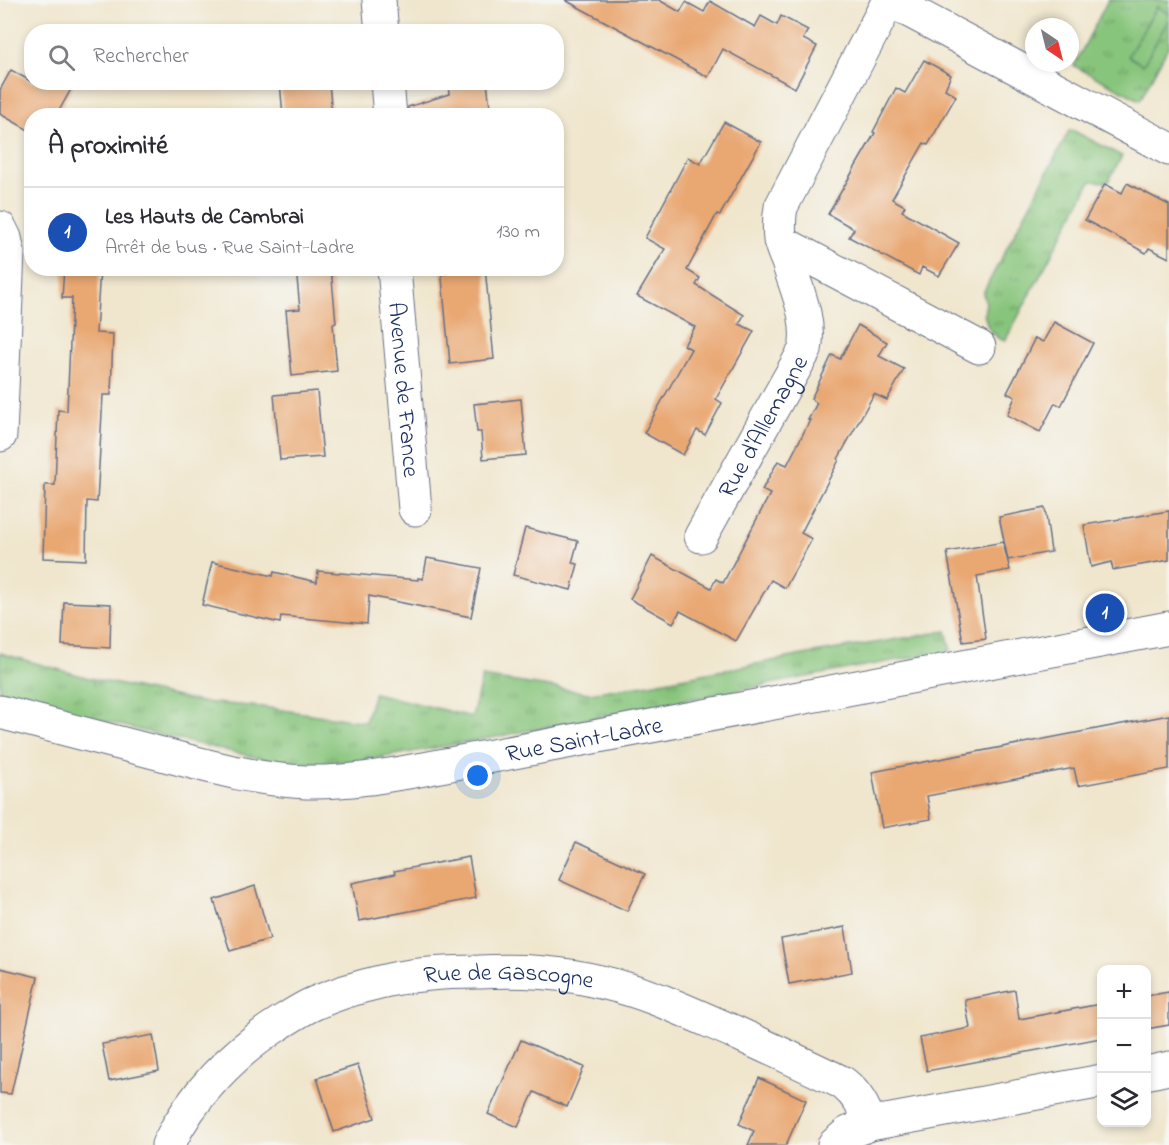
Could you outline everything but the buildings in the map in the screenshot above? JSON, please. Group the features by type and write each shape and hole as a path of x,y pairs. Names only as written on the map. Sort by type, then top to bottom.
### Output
{"street":[{"path":"379,0 381,24"},
{"path":"889,0 1169,149"},
{"name":"Rue d'Allemagne","path":"701,536 805,350 807,332 805,313 781,242 779,218 781,207 889,0"},
{"path":"388,90 389,108"},
{"path":"0,228 8,252 0,435"},
{"path":"781,242 979,346"},
{"name":"Avenue de France","path":"395,276 415,509"},
{"name":"Rue Saint-Ladre","path":"0,712 222,770 278,780 338,781 424,769 1169,628"},
{"name":"Rue de Gascogne","path":"168,1145 182,1120 218,1074 266,1032 314,1003 379,982 410,976 522,970 604,982 657,999 713,1023 843,1083 860,1100 870,1124"},
{"path":"1151,1071 1169,1068"},
{"path":"834,1145 848,1133 870,1124 1097,1082"}],"green space":[{"path":"1108,0 1169,0 1169,45 1140,100 1079,69 1079,56"},
{"path":"1157,7 1169,14 1169,19 1143,65 1128,56"},
{"path":"1072,130 1122,156 1108,182 1091,181 1005,341 998,338 988,327 984,314 986,303 983,293 1069,131"},
{"path":"946,631 951,651 361,761 300,763 263,759 0,694 0,653 89,678 201,702 262,707 365,722 374,693 472,717 482,677 589,693"}],"place":[{"name":"Les Hauts de Cambrai","path":"1105,613"}]}
